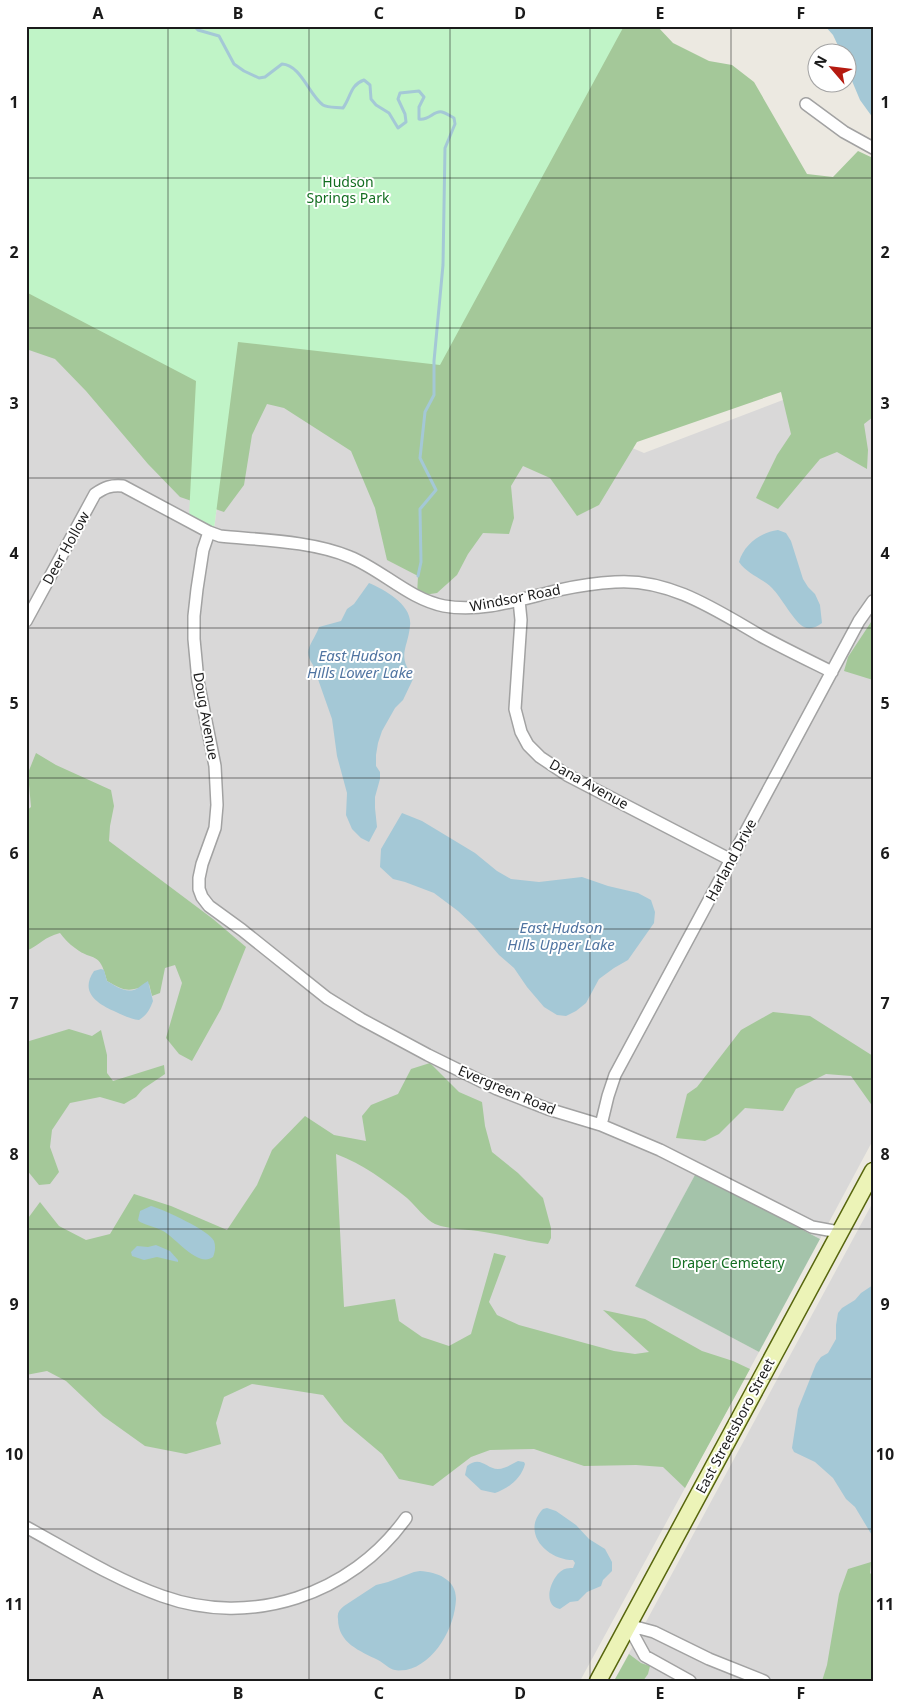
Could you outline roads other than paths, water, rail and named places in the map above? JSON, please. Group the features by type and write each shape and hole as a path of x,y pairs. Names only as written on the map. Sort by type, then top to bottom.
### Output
{"main road":[{"name":"East Streetsboro Street","path":"598,1681 873,1171"}],"street":[{"path":"806,104 844,132 873,148"},
{"name":"Windsor Road","path":"114,485 123,486 220,536 297,544 339,552 369,566 417,596 441,605 468,609 519,600 588,584 616,581 651,584 684,594 785,649 832,672"},
{"name":"Deer Hollow","path":"26,621 95,494 104,488 114,485"},
{"name":"Doug Avenue","path":"202,897 199,889 199,878 215,828 217,805 214,766 198,681 194,616 197,589 209,532"},
{"name":"Dana Avenue","path":"519,600 521,620 515,709 521,732 528,745 540,757 567,774 731,860"},
{"name":"Harland Drive","path":"601,1125 608,1096 616,1075 859,621 873,601"},
{"name":"Evergreen Road","path":"202,897 209,906 327,998 361,1019 428,1055 497,1089 548,1109 601,1125 660,1150 812,1227 839,1232"},
{"path":"26,1527 132,1584 194,1605 230,1609 269,1606 297,1598 343,1578 384,1545 406,1518"},
{"path":"628,1625 645,1656 690,1681"},
{"path":"628,1625 654,1632 709,1659 764,1681"}],"water":[{"path":"825,26 873,26 873,118 860,100 856,90 856,42 836,42"},
{"path":"778,530 786,533 791,541 803,579 815,594 820,605 822,623 816,627 809,628 800,625 772,588 746,570 739,562 749,544 765,533"},
{"name":"East Hudson Hills Lower Lake","path":"369,583 397,599 407,611 410,618 410,626 404,657 414,677 403,700 395,708 382,731 378,743 376,766 380,772 380,779 375,797 377,827 369,842 361,838 352,829 346,815 347,793 337,756 332,719 308,655 308,650 319,627 341,621 347,609 354,604"},
{"name":"East Hudson Hills Upper Lake","path":"402,813 422,821 475,853 497,871 511,879 539,882 582,877 608,886 638,893 651,900 655,912 654,923 628,960 599,979 586,1003 566,1016 557,1015 544,1007 514,968 499,955 458,911 434,893 393,879 380,867 381,849"},
{"path":"104,970 107,981 126,990 134,990 148,981 153,1001 144,1016 139,1020 128,1017 109,1009 93,997 89,986 90,979 94,971"},
{"path":"151,1206 186,1221 211,1237 215,1245 213,1257 201,1259 187,1251 163,1231 140,1222 138,1220 140,1211"},
{"path":"156,1245 170,1251 178,1262 157,1257 144,1260 132,1256 131,1252 137,1246 148,1247"},
{"path":"873,1285 873,1537 855,1507 846,1499 833,1478 815,1462 794,1452 792,1448 798,1409 816,1364 821,1357 828,1353 836,1339 838,1313"},
{"path":"518,1461 525,1464 521,1474 510,1486 495,1493 481,1490 465,1475 467,1466 472,1463 480,1462 498,1469"},
{"path":"547,1508 556,1511 576,1525 589,1539 605,1549 612,1562 612,1571 603,1580 601,1586 587,1592 578,1601 570,1602 560,1609 554,1607 551,1602 549,1596 550,1589 560,1572 573,1568 575,1563 573,1560 555,1555 540,1544 534,1527 543,1509"},
{"path":"420,1571 439,1575 453,1586 456,1599 455,1610 442,1643 426,1660 406,1670 395,1670 357,1649 346,1640 339,1627 338,1613 344,1606 376,1585"}],"waterway":[{"path":"194,26 198,30 219,36 234,64 259,78 265,77 282,64 294,69 318,100 325,106 343,108 353,88 364,80 370,85 371,99 376,105 389,113 398,128 406,122 405,114 398,99 400,93 419,91 424,97 419,107 419,119 439,112 454,118 455,124 445,148 443,265 434,361 434,395 425,412 420,458 436,490 420,509 421,562 418,576"}],"park label":[{"name":"Hudson Springs Park","path":"348,190"},
{"name":"Draper Cemetery","path":"728,1263"}]}
